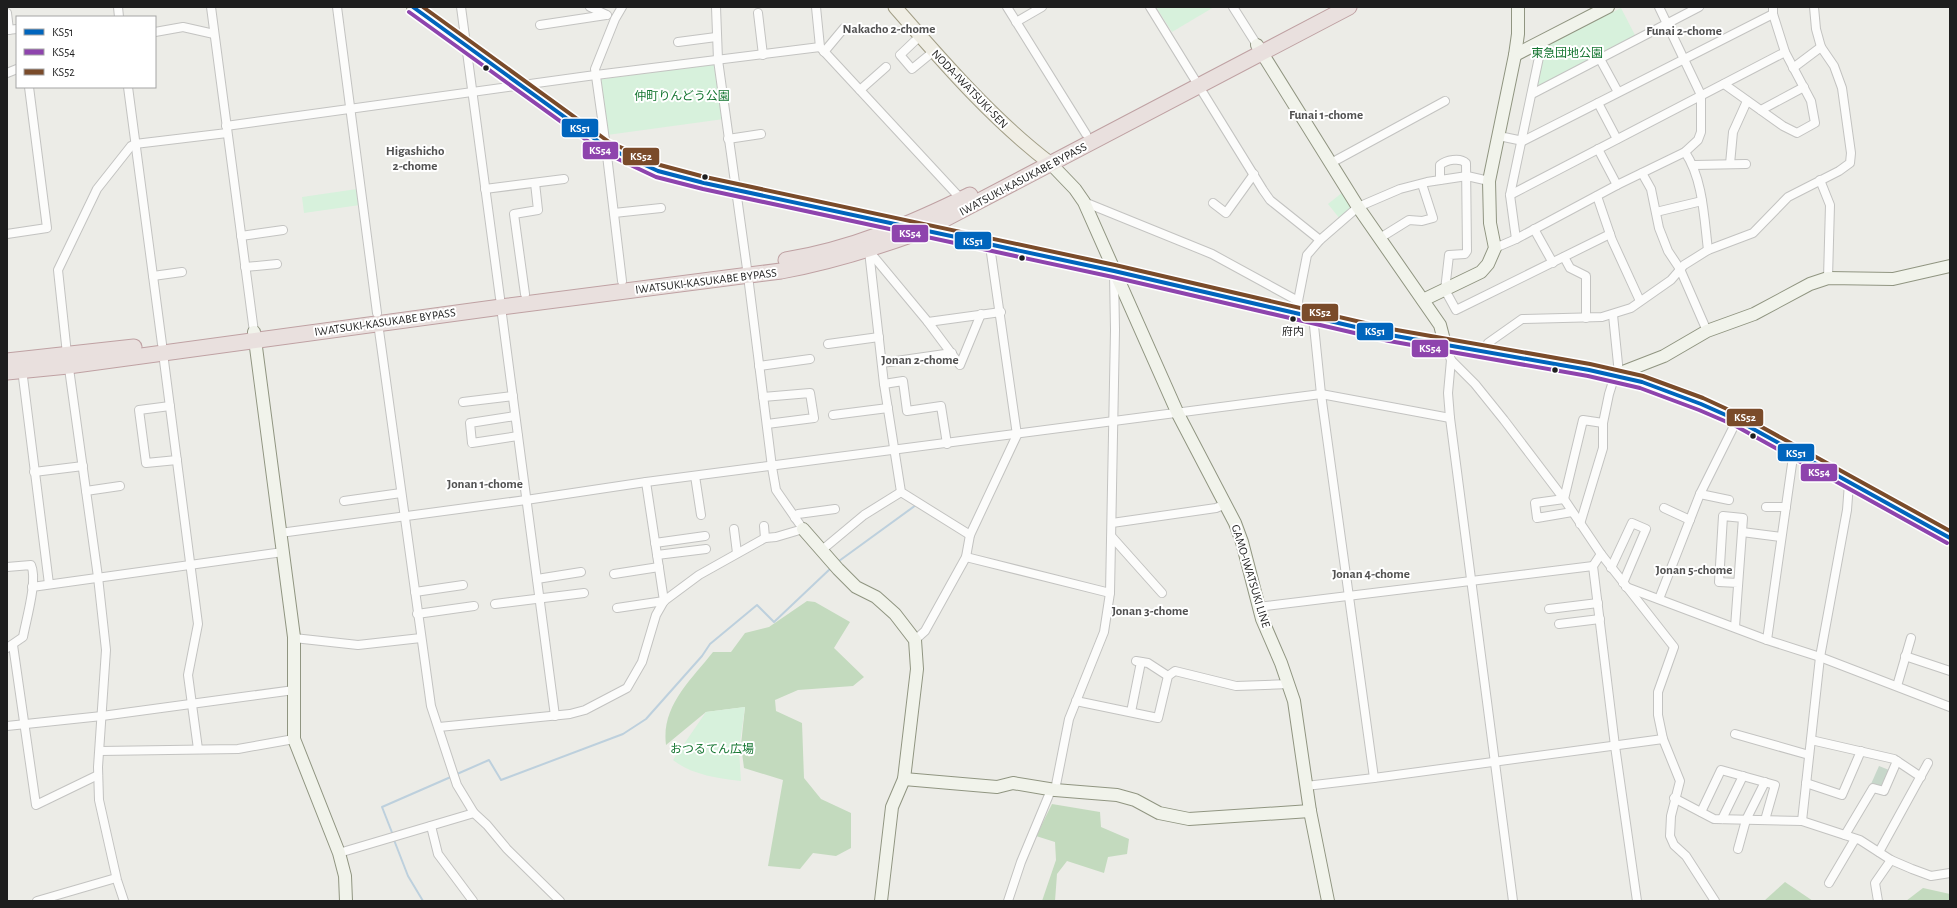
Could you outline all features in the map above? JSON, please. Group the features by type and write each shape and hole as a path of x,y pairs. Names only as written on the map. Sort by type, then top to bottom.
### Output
{"highway":[{"name":"IWATSUKI-KASUKABE BYPASS","path":"1259,49 1329,7"},
{"name":"IWATSUKI-KASUKABE BYPASS","path":"500,302 525,294 622,281 823,264 869,251 922,231 1046,161 1196,82 1259,49 1349,7"},
{"name":"IWATSUKI-KASUKABE BYPASS","path":"7,372 68,360 162,349 500,302 748,271 862,242 902,227 1046,161 1086,134 1196,82"},
{"name":"IWATSUKI-KASUKABE BYPASS","path":"7,362 68,360"}],"main road":[{"name":"NODA-IWATSUKI-SEN","path":"895,7 997,119 1046,161"},
{"path":"902,227 1303,310 1390,334 1617,374 1701,404 1737,420 1794,450 1849,483 1950,538"}],"street":[{"path":"211,7 294,638 294,740 339,853 345,876 346,901"},
{"path":"336,7 431,706 457,785 474,813 487,825 507,849 560,901"},
{"path":"413,7 606,147 658,171 902,227"},
{"path":"461,7 555,716"},
{"path":"590,7 615,19"},
{"path":"622,7 615,19 595,69 622,281"},
{"path":"716,7 718,60 728,139 748,271 776,490 803,529 856,587 876,597 895,614 915,640 917,669 904,779 892,807 881,901"},
{"path":"816,7 822,50 962,200"},
{"path":"1007,7 1086,134"},
{"path":"1016,22 1042,7"},
{"path":"1150,7 1270,200 1320,240"},
{"path":"1234,7 1358,207 1440,325 1445,344 1452,360 1475,384 1504,420 1564,499 1611,568 1674,647 1658,692 1658,715 1663,739 1680,781 1679,790 1674,798 1670,816 1670,836 1674,845 1686,856 1715,901"},
{"path":"1515,55 1542,43 1608,7"},
{"path":"1495,248 1534,230 1617,185 1685,152 1698,140 1701,132 1702,95 1659,7"},
{"path":"1532,94 1699,7"},
{"path":"1484,351 1488,343 1522,318 1586,318 1613,315 1631,308 1670,280 1684,265 1708,250 1753,234 1788,197 1839,171 1850,163 1851,153 1846,128 1842,88 1834,66 1822,47 1816,29 1814,7"},
{"path":"1423,300 1481,272 1488,264 1495,248 1489,216 1489,181 1515,55 1520,8"},
{"path":"1499,136 1523,141 1684,59 1773,10 1785,52 1811,101 1814,123 1797,133 1783,126 1724,84"},
{"path":"7,13 11,30"},
{"path":"758,13 763,55"},
{"path":"540,25 606,15"},
{"path":"156,32 182,27 214,34"},
{"path":"124,901 116,878 99,800 98,776 106,650 98,578 68,360 58,270 97,189 131,146 135,144 350,109 520,85 718,60 822,50 844,28"},
{"path":"920,36 900,55 912,69 934,51"},
{"path":"678,42 716,37"},
{"path":"1516,239 1510,195 1523,141 1542,43"},
{"path":"1793,68 1822,47"},
{"path":"1510,195 1785,52"},
{"path":"1600,59 1618,92"},
{"path":"860,90 886,67"},
{"path":"1761,110 1804,87"},
{"path":"7,234 47,228 29,88"},
{"path":"128,88 198,624 188,675 198,749"},
{"path":"1331,163 1445,101"},
{"path":"1730,164 1733,132 1747,101"},
{"path":"1598,102 1617,139"},
{"path":"728,139 761,134"},
{"path":"1598,149 1617,185"},
{"path":"1685,152 1694,165 1702,201 1708,250"},
{"name":"GAMO-IWATSUKI LINE","path":"1046,161 1075,189 1084,202 1178,414 1226,504 1242,542 1258,607 1289,684 1298,721 1310,811 1328,901"},
{"path":"1440,180 1440,165 1446,161 1464,161 1466,163 1467,251 1466,254 1449,255 1445,290 1456,310 1610,234"},
{"path":"1694,165 1746,164"},
{"path":"1642,173 1651,189 1659,228 1668,251 1680,269 1707,331"},
{"path":"1213,203 1226,213 1254,174"},
{"path":"1374,778 1321,394 1303,310 1307,255 1320,240 1358,207 1400,189 1440,180 1467,176 1489,181"},
{"path":"485,189 564,178"},
{"path":"1820,180 1830,204 1828,278"},
{"path":"525,294 514,214 538,210 535,183"},
{"path":"1380,238 1409,220 1422,221 1433,218 1422,184"},
{"path":"1597,196 1610,234 1640,301"},
{"path":"1656,212 1702,201"},
{"path":"1084,202 1212,254 1303,310"},
{"path":"614,214 661,208"},
{"path":"241,236 283,230"},
{"path":"1534,230 1553,263"},
{"path":"915,640 925,631 966,557 970,535 1017,435 1001,312 990,246"},
{"path":"869,251 928,322 960,365 981,314"},
{"path":"869,251 884,384 901,492 970,535"},
{"path":"1564,257 1570,268 1586,276 1586,318"},
{"path":"245,267 277,264"},
{"path":"1617,374 1664,356 1707,331 1754,314 1810,284 1828,278 1893,279 1950,266"},
{"path":"1008,901 1021,862 1053,790 1069,719 1104,632 1110,593 1112,537 1115,330 1114,271"},
{"path":"153,276 182,272"},
{"path":"928,322 1001,312"},
{"path":"1580,524 1603,448 1603,423 1608,394 1617,374 1613,315"},
{"path":"828,344 879,337"},
{"path":"882,363 952,353"},
{"path":"760,366 810,359"},
{"path":"1452,360 1448,393 1450,418 1513,901"},
{"path":"23,377 48,584"},
{"path":"884,384 903,381 907,411 941,406 947,444"},
{"path":"764,397 810,393 814,418 767,424"},
{"path":"280,533 404,515 526,500 646,482 772,467 1321,394 1450,418"},
{"path":"463,402 513,396"},
{"path":"170,406 139,410 146,463 177,460"},
{"path":"833,415 888,408"},
{"path":"515,416 470,423 472,443 518,436"},
{"path":"1564,499 1583,420 1603,423"},
{"path":"1659,599 1700,494 1737,420"},
{"path":"1767,640 1794,450"},
{"path":"34,472 83,466"},
{"path":"695,476 701,515"},
{"path":"646,482 664,601"},
{"path":"1802,821 1820,656 1847,510 1849,483"},
{"path":"86,491 120,486"},
{"path":"822,550 864,515 901,492"},
{"path":"344,501 401,493"},
{"path":"1700,494 1729,500"},
{"path":"1564,499 1535,503 1537,518 1572,512"},
{"path":"1112,523 1216,508 1226,504"},
{"path":"1766,507 1786,508"},
{"path":"1664,508 1690,520"},
{"path":"795,518 798,514 835,509"},
{"path":"1735,627 1743,518 1723,516 1719,582 1738,583"},
{"path":"1611,568 1632,523 1646,529 1624,585"},
{"path":"764,526 765,538"},
{"path":"734,529 737,553"},
{"path":"439,727 531,716 555,716 585,710 627,688 642,662 656,615 664,601 699,575 765,538 776,537 803,529"},
{"path":"1742,532 1782,537"},
{"path":"655,543 705,536"},
{"path":"1112,537 1162,593"},
{"path":"657,556 706,549"},
{"path":"32,586 283,552"},
{"path":"1601,554 1593,566 1615,746 1637,901"},
{"path":"966,557 1110,593"},
{"path":"7,567 30,565 32,569 32,586 23,638 10,646 36,805 98,776"},
{"path":"1258,607 1593,566"},
{"path":"614,574 659,568"},
{"path":"537,579 581,572"},
{"path":"415,592 463,585"},
{"path":"1624,585 1767,640 1820,656 1950,706"},
{"path":"495,604 584,593"},
{"path":"617,608 664,601"},
{"path":"1549,609 1598,603"},
{"path":"418,614 474,606"},
{"path":"1559,624 1600,618"},
{"path":"294,638 358,645 421,638"},
{"path":"1897,686 1911,638"},
{"path":"1905,656 1950,671"},
{"path":"1131,712 1139,661 1148,663 1168,676"},
{"path":"1076,701 1158,718 1168,676 1175,671 1236,686 1289,684"},
{"path":"7,726 102,716 294,690"},
{"path":"1735,734 1809,755"},
{"path":"1306,786 1663,739"},
{"path":"100,751 238,749 294,740"},
{"path":"1811,740 1897,761 1921,777"},
{"path":"1806,783 1842,795 1861,751"},
{"path":"1845,835 1873,788 1884,791 1897,761"},
{"path":"1879,852 1928,763"},
{"path":"1701,812 1721,770 1775,785 1765,820"},
{"path":"1722,819 1743,776"},
{"path":"904,779 997,787 1013,783 1053,790 1124,796 1159,813 1188,819 1310,811"},
{"path":"1738,849 1746,820 1765,782"},
{"path":"1674,798 1714,819 1802,821 1855,839 1891,860 1931,876 1950,873"},
{"path":"339,853 474,813"},
{"path":"431,826 438,854 473,901"},
{"path":"1829,884 1855,839"},
{"path":"1878,901 1875,883 1891,860"},
{"path":"36,901 116,878"}],"green space":[{"path":"1156,7 1214,7 1172,32"},
{"name":"東急団地公園","path":"1621,8 1636,37 1539,87 1536,85 1544,51 1548,45"},
{"name":"仲町りんどう公園","path":"714,64 716,65 724,119 607,135 600,82 602,79"},
{"path":"357,189 360,205 304,213 302,197"},
{"path":"1343,192 1354,209 1340,219 1328,204"},
{"path":"807,601 815,602 850,622 834,648 864,677 853,686 798,690 775,700 776,711 802,723 804,778 821,799 851,813 851,848 836,856 813,853 800,869 768,866 783,780 744,768 741,745 745,707 706,712 666,745 666,731 668,718 679,694 713,652 731,652 745,633 769,627"},
{"name":"おつるてん広場","path":"745,707 739,750 741,781 705,775 688,769 673,760 706,712"},
{"path":"1879,766 1889,770 1881,788 1871,784"},
{"path":"1052,804 1100,812 1101,827 1129,839 1127,854 1108,857 1104,873 1067,861 1057,874 1055,901 1042,901 1056,860 1055,842 1036,836"},
{"path":"1785,882 1813,901 1764,901"},
{"path":"1923,888 1950,894 1950,901 1906,901"}],"waterway":[{"path":"839,561 916,505"},
{"path":"457,774 489,760 501,780 623,734 646,719 702,656 710,644 757,605 774,622 831,568"},
{"path":"393,835 382,807 453,776"},
{"path":"394,840 408,876 423,901"}],"transit line":[{"name":"KS51","path":"413,7 606,147 658,171 704,183 1114,271 1390,335 1589,370 1642,382 1701,404 1737,420 1950,538"},
{"name":"KS52","path":"423,7 609,142 660,165 705,177 1115,265 1391,329 1590,364 1643,376 1703,398 1740,415 1950,531"},
{"name":"KS54","path":"409,12 603,152 656,177 703,189 1113,277 1389,341 1588,376 1640,388 1734,425 1947,543"}],"place":[{"name":"府内","path":"1293,319"}],"district":[{"name":"Nakacho 2-chome","path":"889,29"},
{"name":"Funai 2-chome","path":"1684,31"},
{"name":"Funai 1-chome","path":"1326,115"},
{"name":"Higashicho 2-chome","path":"415,158"},
{"name":"Jonan 2-chome","path":"920,360"},
{"name":"Jonan 1-chome","path":"485,484"},
{"name":"Jonan 5-chome","path":"1694,570"},
{"name":"Jonan 4-chome","path":"1371,574"},
{"name":"Jonan 3-chome","path":"1150,611"}]}
